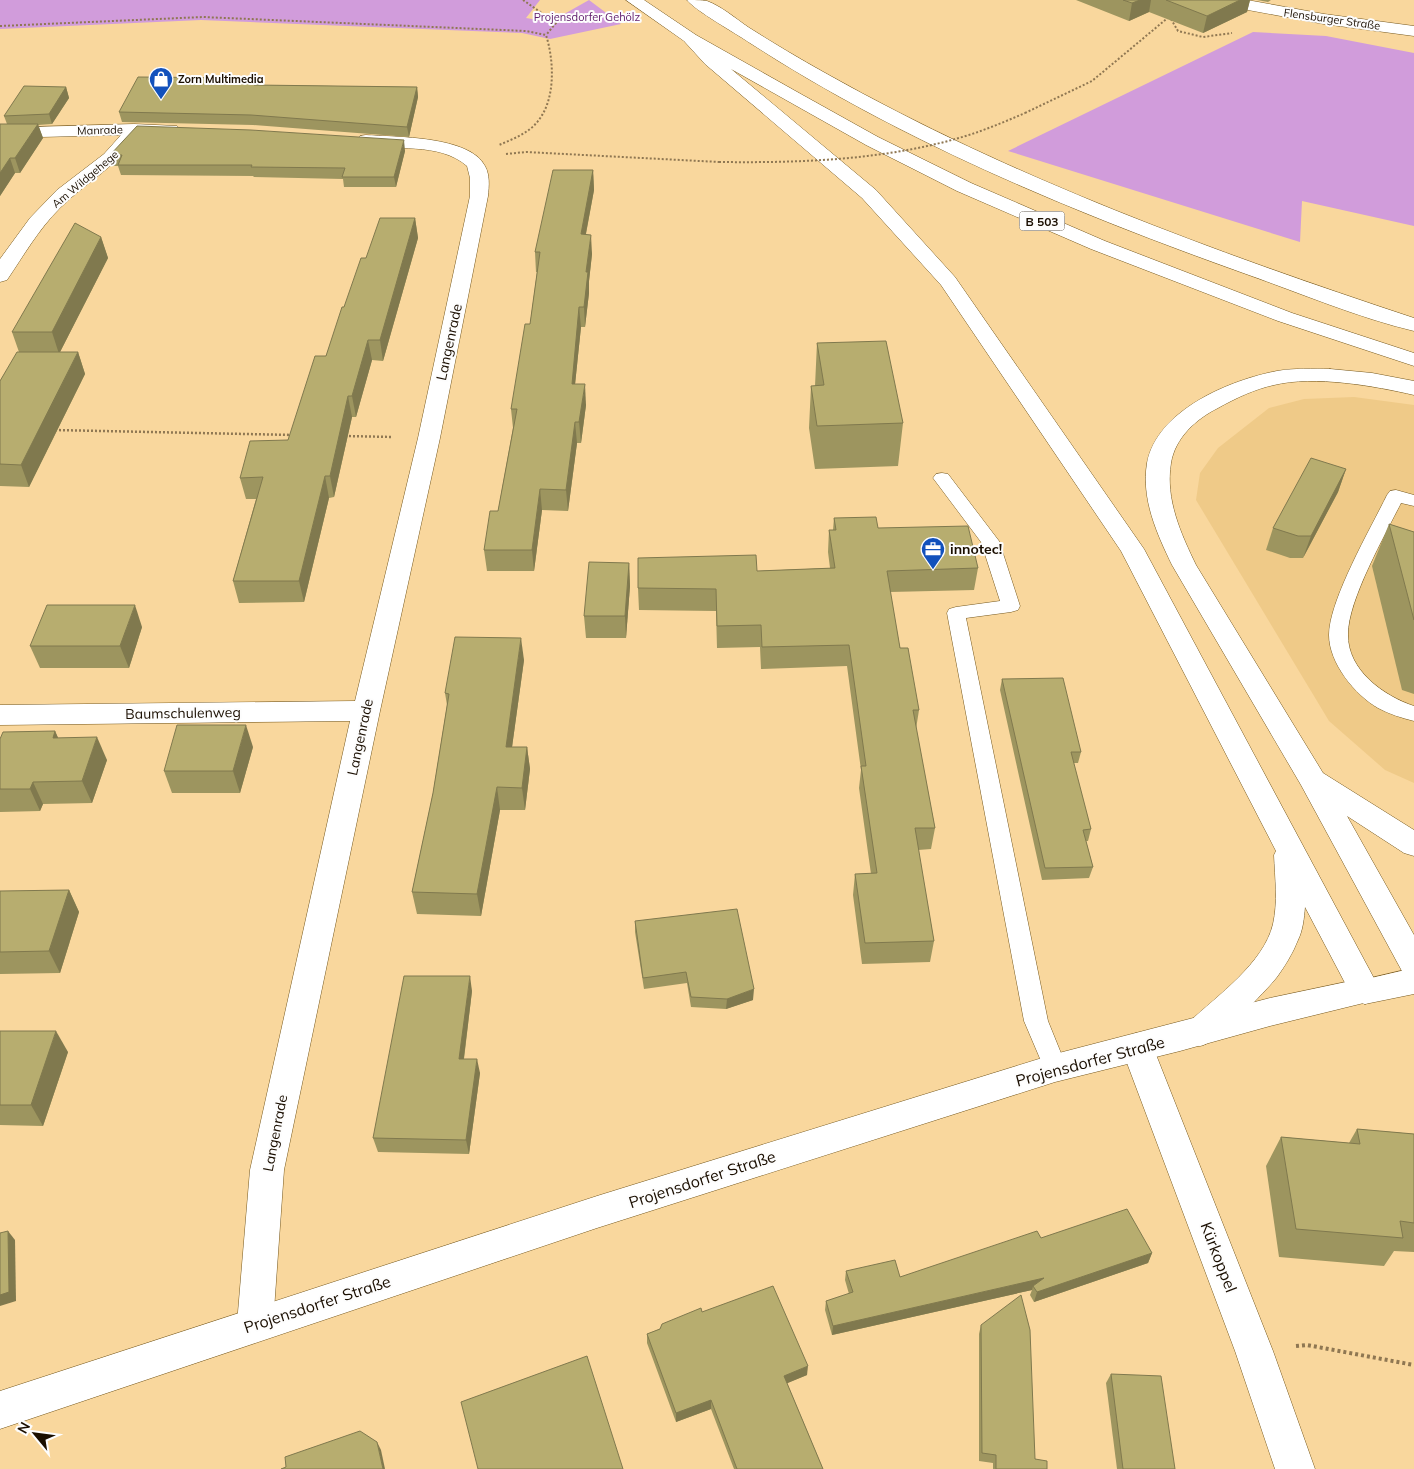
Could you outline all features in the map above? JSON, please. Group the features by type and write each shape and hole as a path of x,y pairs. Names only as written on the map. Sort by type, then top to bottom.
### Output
{"main road":[{"name":"B 503","path":"634,0 690,38 872,141 964,187 1098,244 1285,317 1414,360"},
{"name":"B 503","path":"695,0 730,24 828,81 910,125 988,161 1113,216 1308,290 1414,325"},
{"name":"Flensburger Straße","path":"1221,0 1324,19 1414,31"},
{"path":"690,38 711,60 869,194 948,281 1132,549 1365,991"},
{"name":"Manrade","path":"0,133 134,129 191,131"},
{"name":"Am Wildgehege","path":"0,276 16,247 45,213 62,195 111,159 124,146 134,129"},
{"path":"345,138 438,147 468,156"},
{"name":"Langenrade","path":"255,1324 267,1170 366,711 429,438 479,196 479,176 475,164 468,156"},
{"path":"1414,388 1376,379 1334,376 1277,378 1243,387 1195,411 1179,426 1166,444 1159,462 1158,485 1167,530 1184,565 1312,779 1414,964"},
{"name":"Baumschulenweg","path":"0,715 366,711"},
{"path":"1312,779 1414,845"},
{"path":"1200,1032 1256,979 1278,951 1288,926 1291,890 1289,846"},
{"name":"Projensdorfer Straße","path":"0,1410 597,1212 1055,1068 1200,1032 1270,1012 1414,982"},
{"name":"Kürkoppel","path":"1137,1047 1254,1351 1295,1469"}],"lane":[{"path":"942,478 990,541 1011,606 956,613 1036,1021 1055,1068"},
{"path":"1414,501 1396,495 1366,555 1341,615 1338,635 1345,658 1364,687 1385,703 1414,714"}],"path":[{"path":"523,0 556,24 546,35"},
{"path":"468,156 526,152 719,162 811,162 918,147 966,135 1025,113 1092,81 1175,11"},
{"path":"0,26 203,17 526,31 546,35"},
{"path":"468,156 518,138 540,120 550,99 552,52 546,35"},
{"path":"50,430 299,435"},
{"path":"339,436 429,438"},
{"path":"1254,1351 1307,1345 1414,1364"}],"shaded area":[{"path":"1354,397 1414,405 1414,783 1385,770 1329,721 1196,500 1200,473 1218,448 1269,408 1304,399"}],"green space":[{"name":"Projensdorfer Gehölz","path":"0,0 540,0 526,18 550,22 589,0 621,24 550,39 522,33 201,20 0,29"},
{"path":"1253,32 1326,36 1414,53 1414,226 1302,201 1300,242 1008,151"}],"building":[{"path":"1123,0 1140,0 1132,3"},
{"path":"1166,0 1240,0 1207,16"},
{"path":"138,77 257,78 254,85 417,87 407,127 251,115 119,112"},
{"path":"24,86 66,87 49,114 4,116"},
{"path":"0,124 38,124 15,158 10,158 0,173"},
{"path":"137,126 251,130 404,140 394,177 342,177 345,168 251,167 252,165 118,165 122,155 110,155"},
{"path":"553,170 593,170 581,234 591,235 584,307 579,307 572,384 585,384 579,422 575,422 566,490 540,489 532,550 484,550 490,511 498,511 517,409 511,409 525,324 530,324 540,252 535,252"},
{"path":"380,218 415,218 380,340 368,340 352,396 348,396 330,476 325,476 299,581 233,581 263,477 240,478 250,441 288,440 315,356 326,356 361,258 366,258"},
{"path":"75,223 101,237 52,332 12,332"},
{"path":"886,341 903,423 817,426 811,386 824,385 817,343"},
{"path":"17,352 78,352 21,465 0,464 0,381"},
{"path":"1311,458 1346,469 1311,536 1298,536 1273,528"},
{"path":"876,517 878,528 968,526 978,568 887,571 900,648 908,648 919,710 913,710 935,828 915,828 934,941 865,943 855,874 877,873 861,766 866,766 849,645 762,647 761,625 717,626 716,589 638,588 638,558 756,555 757,571 835,568 829,530 836,530 834,518"},
{"path":"1389,524 1414,532 1414,620"},
{"path":"589,562 629,563 625,616 584,616"},
{"path":"47,605 135,605 120,646 30,646"},
{"path":"455,637 521,638 506,747 527,747 522,788 497,787 477,894 412,892 433,793 449,694 445,693"},
{"path":"1063,678 1081,752 1071,752 1091,829 1083,830 1093,867 1045,868 1002,679"},
{"path":"177,725 246,725 233,771 164,771"},
{"path":"55,731 53,738 97,737 82,781 33,782 30,789 0,789 0,739 3,732"},
{"path":"69,890 49,951 0,952 0,891"},
{"path":"737,909 754,989 727,999 691,997 686,972 643,978 635,921"},
{"path":"404,976 470,976 459,1059 477,1059 466,1140 373,1138"},
{"path":"0,1031 56,1031 31,1105 0,1105"},
{"path":"1357,1129 1414,1134 1414,1223 1400,1221 1403,1238 1296,1229 1281,1137 1360,1144"},
{"path":"1127,1209 1152,1253 1037,1292 1033,1286 1044,1278 833,1326 826,1301 853,1292 846,1271 895,1260 900,1277 1037,1231 1041,1238"},
{"path":"8,1231 9,1292 0,1295 0,1233"},
{"path":"773,1286 808,1366 784,1376 823,1469 737,1469 711,1400 676,1413 647,1334 660,1329 662,1324 701,1308 702,1312"},
{"path":"1021,1295 1030,1330 1035,1459 1047,1461 1047,1469 996,1469 996,1455 982,1453 981,1325"},
{"path":"587,1356 623,1469 478,1469 461,1402"},
{"path":"1111,1374 1161,1376 1175,1469 1123,1469"},
{"path":"360,1431 377,1442 383,1469 281,1469 286,1467 285,1457"}],"place":[{"name":"Zorn Multimedia","path":"161,100"},
{"name":"innotec!","path":"933,570"}]}
